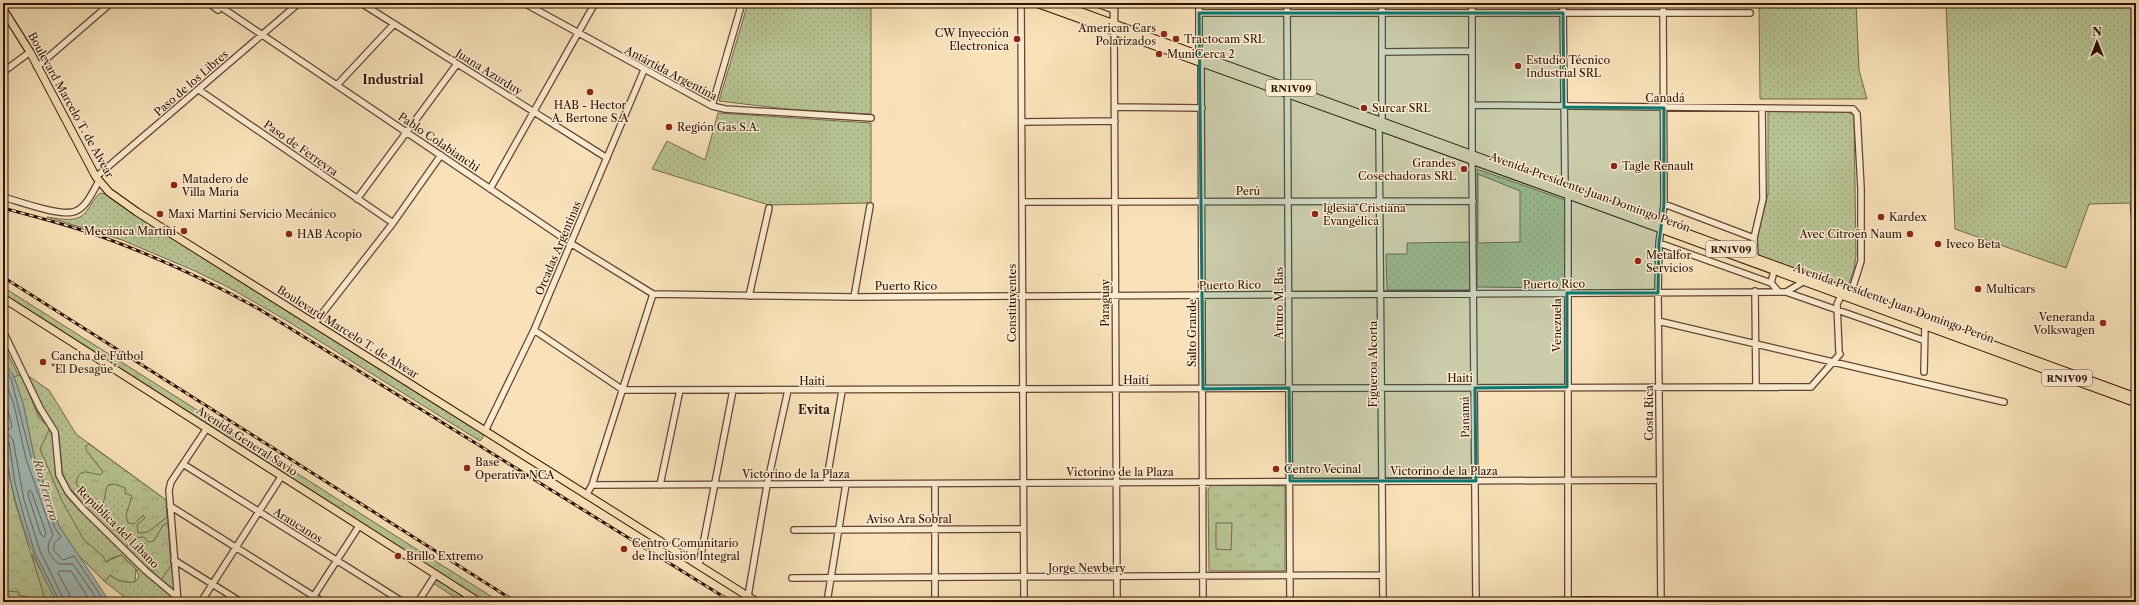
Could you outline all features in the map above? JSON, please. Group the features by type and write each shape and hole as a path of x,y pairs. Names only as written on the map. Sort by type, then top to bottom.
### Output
{"main road":[{"name":"Avenida Presidente Juan Domingo Perón","path":"1036,3 1199,55 1288,90 1472,157 1568,194 1754,258 2136,397"},
{"name":"Avenida Presidente Juan Domingo Perón","path":"1057,3 1201,64 1288,90"},
{"name":"Paraguay","path":"1114,6 1114,28"},
{"name":"Boulevard Marcelo T. de Alvear","path":"3,9 30,52 98,179 109,192 137,212 314,324 757,602"},
{"name":"Avenida Presidente Juan Domingo Perón","path":"1472,157 1565,187 1803,282 2136,403"},
{"name":"Avenida General Savio","path":"3,298 281,477 480,602"}],"street":[{"path":"37,67 111,3"},
{"path":"209,3 252,32"},
{"name":"Pablo Colabianchi","path":"215,3 572,244 653,294"},
{"name":"Paso de los Libres","path":"3,197 56,212 70,213 80,209 98,179 299,3"},
{"name":"Juana Azurduy","path":"361,3 607,158"},
{"name":"Antártida Argentina","path":"524,3 577,34 712,106 725,109 871,118"},
{"path":"490,189 595,3"},
{"path":"712,106 742,3"},
{"name":"Constituyentes","path":"1021,3 1024,602"},
{"path":"1095,3 1114,6"},
{"path":"1199,3 1199,55"},
{"name":"Arturo M. Bas","path":"1287,3 1290,602"},
{"name":"Figueroa Alcorta","path":"1382,3 1381,201 1384,601"},
{"name":"Panamá","path":"1472,3 1476,602"},
{"name":"Venezuela","path":"1563,3 1565,187 1568,194 1568,600"},
{"path":"1663,3 1664,204 1754,238"},
{"path":"1199,13 1750,12"},
{"path":"337,85 394,24"},
{"name":"Paraguay","path":"1114,28 1117,602"},
{"path":"1382,52 1472,51"},
{"path":"3,72 30,52"},
{"path":"356,199 457,64"},
{"name":"Salto Grande","path":"1201,64 1203,602"},
{"name":"Orcadas Argentinas","path":"485,431 534,330 572,244 644,70"},
{"name":"Paso de Ferreyra","path":"199,90 393,223"},
{"name":"Canadá","path":"1472,105 1664,108 1850,108 1856,111 1861,188 1861,261 1851,293"},
{"path":"1115,107 1202,108"},
{"path":"1754,258 1754,238 1763,199 1762,108"},
{"path":"1022,122 1115,121"},
{"path":"314,324 393,223 441,155"},
{"name":"Perú","path":"1022,202 1473,201"},
{"name":"Costa Rica","path":"1661,601 1658,293 1659,243 1664,214 1664,204"},
{"path":"854,297 870,206"},
{"path":"749,296 769,208"},
{"path":"1659,243 1771,283 1778,292"},
{"path":"1771,283 1774,271"},
{"path":"1786,292 1803,282"},
{"path":"1755,291 1756,387"},
{"path":"1786,292 1923,340"},
{"name":"Puerto Rico","path":"653,294 854,297 1786,292"},
{"path":"587,494 592,485 653,294"},
{"path":"1831,362 1839,353 1836,304 1841,296"},
{"path":"1658,321 2004,402"},
{"path":"1924,372 1923,340 1925,326"},
{"path":"534,330 623,390"},
{"name":"República del Líbano","path":"3,331 40,408 55,432 59,475 66,488 83,509 178,599"},
{"name":"Haití","path":"623,390 842,391 1811,387 1831,362"},
{"path":"660,485 680,390"},
{"path":"699,565 733,390"},
{"path":"748,596 767,485 788,390"},
{"path":"826,484 842,391"},
{"path":"178,599 169,490 171,482 207,428"},
{"name":"Araucanos","path":"183,464 403,602"},
{"path":"201,602 281,477"},
{"name":"Victorino de la Plaza","path":"592,485 1659,480"},
{"path":"827,602 840,530 846,484"},
{"path":"935,484 936,602"},
{"path":"170,506 323,602"},
{"path":"310,602 359,526"},
{"name":"Aviso Ara Sobral","path":"794,530 1023,529"},
{"path":"174,560 241,602"},
{"path":"418,602 436,574"},
{"name":"Jorge Newbery","path":"792,578 1383,576"},
{"path":"1509,602 1568,600 1724,601"},
{"path":"1384,601 1492,602"}],"highlighted area":[{"path":"1199,13 1563,13 1564,107 1664,108 1664,204 1659,243 1658,293 1567,293 1567,387 1475,388 1476,481 1290,481 1289,388 1203,389"}],"green space":[{"path":"748,3 871,3 871,114 786,109 719,101"},
{"path":"1759,3 1856,3 1859,70 1867,99 1760,99"},
{"path":"1946,3 2136,3 2136,276 2130,203 2089,204 2066,268 1955,229"},
{"path":"1768,111 1848,111 1854,116 1856,255 1854,270 1847,288 1758,257 1757,239 1768,194"},
{"path":"718,113 871,123 871,203 769,205 652,169 667,141 705,160"},
{"path":"1477,169 1565,200 1565,288 1477,287","holes":["1478,174 1520,191 1520,242 1478,243"]},
{"path":"100,193 105,194 485,434 480,441 284,319 228,287 195,271 122,240 47,217 75,219 80,217"},
{"path":"1471,242 1470,290 1387,290 1386,254 1407,254 1407,243"},
{"path":"3,287 500,602 485,602 3,293"},
{"path":"3,344 32,403 54,437 56,476 64,492 81,512 176,602 158,602 154,597 139,598 136,602 131,602 105,582 110,575 120,581 126,582 136,581 139,576 136,569 121,555 109,559 106,563 79,556 55,513 31,445 14,377 3,361"},
{"path":"24,373 49,390 76,434 166,500 174,590 140,561 89,511 69,487 62,472 59,436"},
{"path":"19,375 22,376 39,418 50,428 40,449 62,501 84,540 103,556 106,562 121,555 136,569 135,582 122,581 110,575 105,582 79,556 59,526 34,456 23,403 14,377"},
{"path":"3,431 8,469 15,502 46,602 27,602 28,597 19,595 19,592 7,591 5,584 3,584 3,572 5,569 3,568"},
{"path":"89,444 166,500 167,517 148,532 138,533 137,525 145,518 143,515 134,524 128,523 126,515 132,496 125,493 125,488 115,484 108,485 101,507 99,509 93,508 90,504 90,499 84,493 86,490 81,489 76,484 77,478 82,473 88,472 100,475 103,472 86,450 86,446"},
{"path":"1213,484 1285,486 1285,571 1209,571 1208,489"},
{"path":"168,523 171,565 161,580 127,548 127,545 138,537 144,537 148,542 154,541 163,525"},
{"path":"1216,523 1232,523 1231,550 1216,549"},
{"path":"3,543 32,602 3,602"},
{"path":"32,554 57,602 46,602 32,562"},
{"path":"436,579 462,595 462,602 433,583"}],"water":[{"name":"Río Tercero","path":"3,361 14,377 23,403 34,456 59,526 110,602 57,602 37,562 21,520 6,454 2,414"}],"railway":[{"path":"3,208 72,227 132,248 206,281 241,299 732,602"},
{"path":"3,277 516,602"}],"place":[{"name":"American Cars Polarizados","path":"1164,34"},
{"name":"CW Inyección Electronica","path":"1017,39"},
{"name":"Tractocam SRL","path":"1176,39"},
{"name":"MuniCerca 2","path":"1159,54"},
{"name":"Estudio Técnico Industrial SRL","path":"1518,66"},
{"name":"HAB - Hector A. Bertone S.A","path":"590,92"},
{"name":"Surcar SRL","path":"1364,108"},
{"name":"Región Gas S.A.","path":"669,127"},
{"name":"Tagle Renault","path":"1614,166"},
{"name":"Grandes Cosechadoras SRL","path":"1464,169"},
{"name":"Matadero de Villa María","path":"174,185"},
{"name":"Maxi Martini Servicio Mecánico","path":"160,214"},
{"name":"Iglesia Cristiana Evangélica","path":"1315,214"},
{"name":"Kardex","path":"1881,217"},
{"name":"Mecánica Martini","path":"184,231"},
{"name":"HAB Acopio","path":"289,234"},
{"name":"Avec Citroën Naum","path":"1910,234"},
{"name":"Iveco Beta","path":"1938,244"},
{"name":"Metalfor Servicios","path":"1638,261"},
{"name":"Multicars","path":"1978,289"},
{"name":"Veneranda Volkswagen","path":"2103,323"},
{"name":"Cancha de Fútbol \"El Desagüe\"","path":"43,362"},
{"name":"Base Operativa NCA","path":"467,468"},
{"name":"Centro Vecinal","path":"1276,469"},
{"name":"Centro Comunitario de Inclusión Integral","path":"624,549"},
{"name":"Brillo Extremo","path":"398,556"}],"district":[{"name":"Industrial","path":"393,79"},
{"name":"Evita","path":"814,409"}]}
